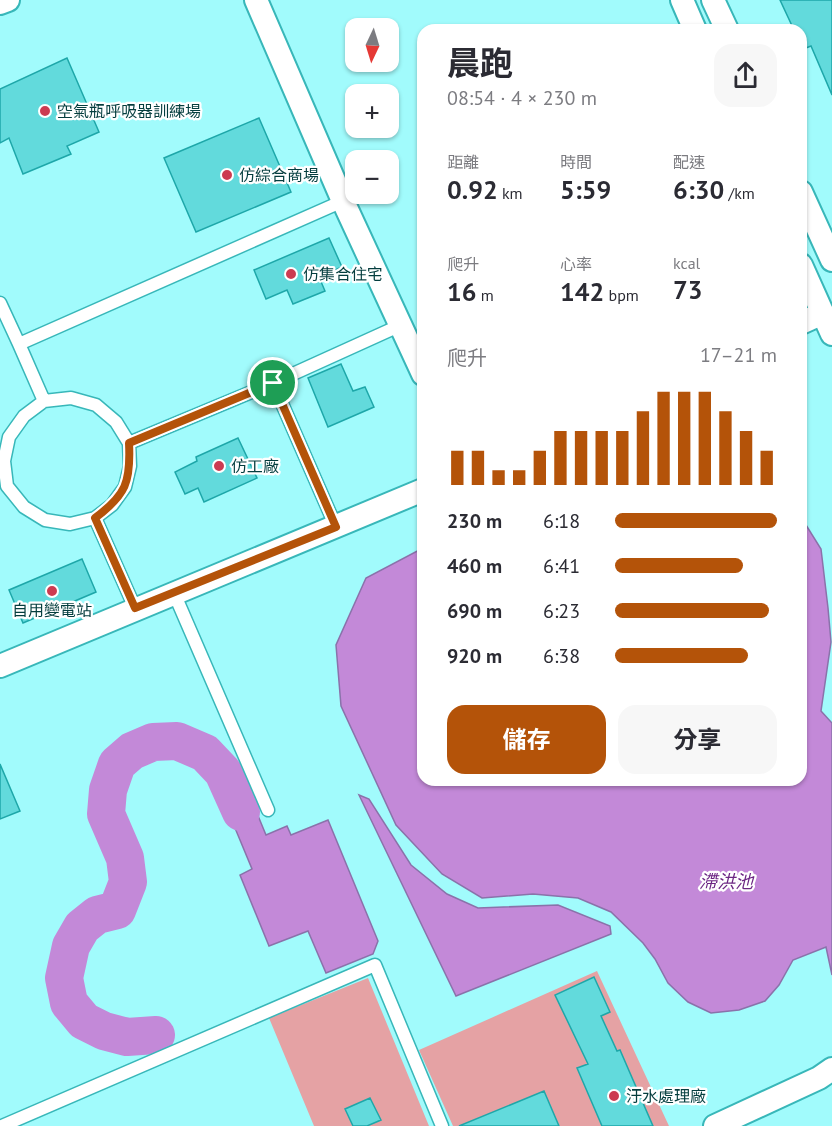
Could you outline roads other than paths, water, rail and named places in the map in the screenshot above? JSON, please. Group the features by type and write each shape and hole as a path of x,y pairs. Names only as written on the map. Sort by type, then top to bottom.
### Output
{"street":[{"path":"0,3 8,0"},
{"path":"256,0 343,201 417,361"},
{"path":"682,0 692,24"},
{"path":"713,0 724,24"},
{"path":"807,205 832,260"},
{"path":"807,276 827,311 832,334"},
{"path":"807,319 827,311"},
{"path":"1,663 417,493"},
{"path":"715,1126 832,1069"}],"lane":[{"path":"20,344 343,201"},
{"path":"0,303 4,323 20,344 44,401"},
{"path":"129,443 273,383 401,325"},
{"path":"273,383 336,527"},
{"path":"71,398 96,405 116,422 129,443 130,466 124,487 112,505 95,518 70,524 45,520 24,507 4,488 4,461 9,437 24,416 44,401 71,398"},
{"path":"95,518 135,608"},
{"path":"174,593 268,810"},
{"path":"2,1126 375,965 442,1126"}],"water":[{"name":"滯洪池","path":"807,527 821,549 831,642 821,711 832,723 832,975 826,947 793,960 779,985 765,1001 739,1010 711,1013 688,1002 668,983 643,943 611,912 578,898 533,894 482,898 442,874 396,825 341,706 336,645 366,578 417,551 417,786 807,786"},
{"path":"359,795 369,799 411,865 447,894 478,908 558,905 610,926 611,934 456,996"},
{"path":"254,806 266,835 287,826 291,835 328,820 378,941 373,954 326,973 308,931 269,946 240,875 252,869 230,816"}],"waterway":[{"path":"156,1035 127,1037 104,1031 84,1021 69,1003 64,978 71,946 82,927 97,915 117,910 128,882 125,858 106,814 108,790 117,764 132,751 153,742 177,741 205,753 223,772 241,812"}],"place":[{"name":"空氣瓶呼吸器訓練場","path":"45,111"},
{"name":"仿綜合商場","path":"227,175"},
{"name":"仿集合住宅","path":"291,274"},
{"name":"仿工廠","path":"219,466"},
{"name":"自用變電站","path":"52,591"},
{"name":"汙水處理廠","path":"614,1096"}]}
